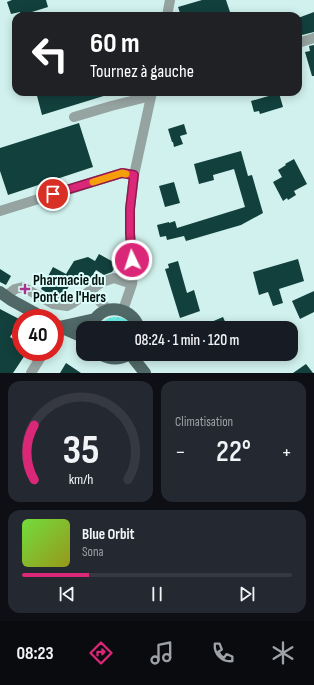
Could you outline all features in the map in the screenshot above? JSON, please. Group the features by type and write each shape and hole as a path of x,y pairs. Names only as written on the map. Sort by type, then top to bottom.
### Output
{"main road":[{"path":"3,294 28,309"},
{"path":"95,321 100,314 108,310 116,309 124,310 136,321"},
{"path":"64,327 76,326"},
{"path":"64,331 76,335"},
{"path":"136,361 145,373"}],"street":[{"path":"168,12 170,0"},
{"path":"302,42 314,38"},
{"path":"74,117 144,96"},
{"path":"124,310 132,284 133,274 130,209 134,175 151,96"},
{"path":"0,211 122,173 134,175"},
{"path":"3,294 23,287 53,304 67,306 102,282 114,278 132,284"},
{"path":"90,291 108,310"},
{"path":"31,373 38,361"}],"shaded area":[{"path":"109,318 120,318 127,321 104,321"}],"building":[{"path":"12,0 46,0 48,7 32,12 12,12 11,14 7,2"},
{"path":"202,0 226,0 230,12 180,12 178,7"},
{"path":"314,12 314,32 302,35 302,16"},
{"path":"314,45 314,76 312,76 305,52 310,51 309,46"},
{"path":"37,96 104,96 42,115"},
{"path":"268,96 280,96 283,107 260,114 259,111 254,112 251,101"},
{"path":"79,123 93,167 8,195 0,171 0,148"},
{"path":"184,124 187,134 180,136 183,144 174,147 168,129"},
{"path":"241,151 248,176 252,175 263,213 241,225 186,241 184,236 167,240 166,236 160,237 157,225 175,221 177,228 245,207 234,169 213,175 214,180 199,184 194,164"},
{"path":"294,159 307,184 294,191 296,195 283,201 273,182 282,177 278,170"},
{"path":"174,182 180,203 165,207 159,186"},
{"path":"99,254 117,264 112,272 104,275 96,270 88,283 75,275 62,299 55,298 41,289 53,267 66,274 74,261 88,257 95,261"},
{"path":"298,259 304,281 279,289 283,303 273,306 268,292 259,295 253,272"},
{"path":"178,261 187,293 194,290 200,311 180,318 165,269 169,268 168,264"},
{"path":"0,269 11,276 6,285 0,282"},
{"path":"314,291 314,312 300,319 292,301"},
{"path":"0,309 12,315 12,334 10,337 12,338 12,361 21,361 13,373 0,373"},
{"path":"223,317 225,321 214,321"},
{"path":"66,363 81,373 60,373"},
{"path":"306,364 313,373 293,373"}],"slow traffic":[{"path":"93,182 122,173 126,174"}],"place":[{"name":"Pharmacie du Pont de l'Hers","path":"25,289"}],"route":[{"path":"53,194 122,173 134,175 130,209 132,260"}]}
